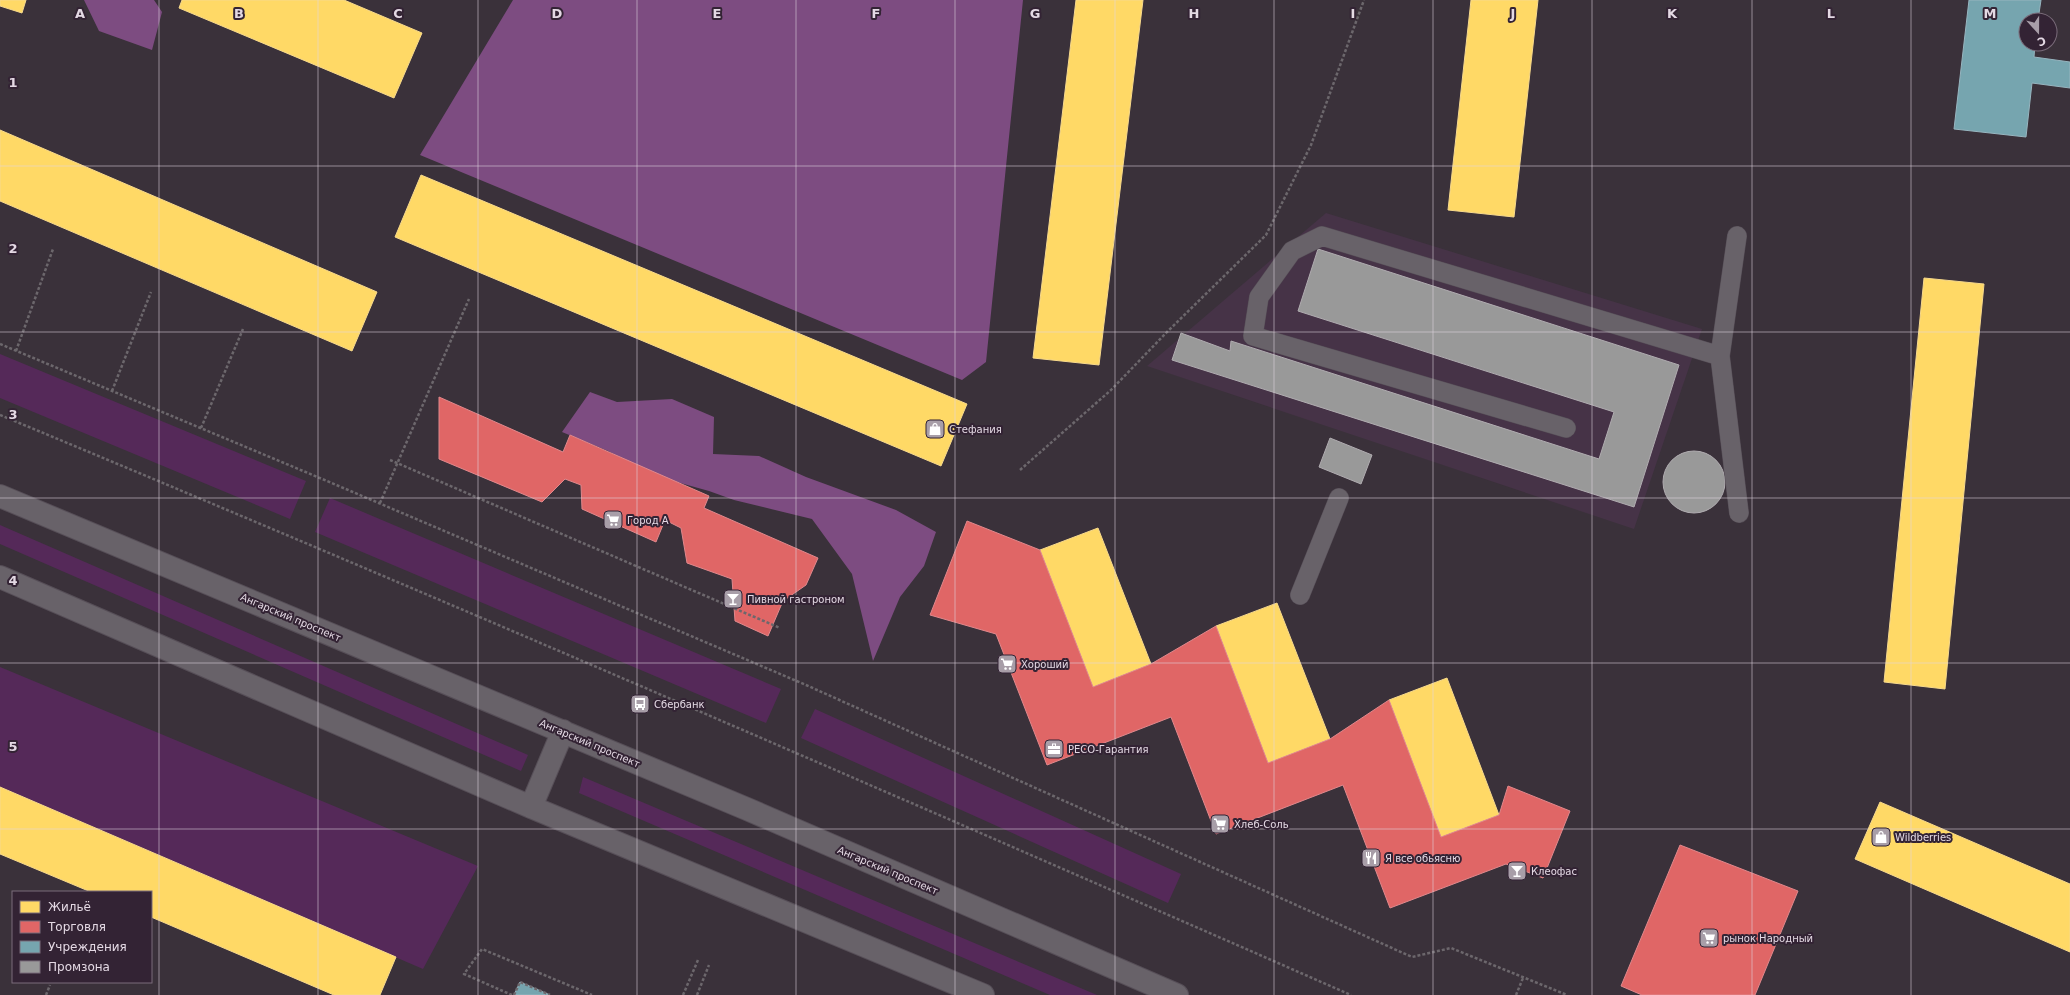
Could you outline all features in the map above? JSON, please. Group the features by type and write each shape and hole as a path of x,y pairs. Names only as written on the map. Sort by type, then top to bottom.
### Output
{"street":[{"name":"Ангарский проспект","path":"0,496 563,731 1177,995"},
{"path":"0,577 531,807 983,995"},
{"path":"531,807 563,731"}],"lane":[{"path":"1566,428 1253,336 1259,297 1292,251 1322,236 1720,356"},
{"path":"1737,236 1720,356 1739,513"},
{"path":"1300,595 1339,498"}],"path":[{"path":"1020,470 1111,390 1167,332 1266,235 1311,145 1364,0"},
{"path":"16,351 53,249"},
{"path":"112,391 151,292"},
{"path":"380,503 469,299"},
{"path":"201,428 243,329"},
{"path":"0,344 380,503 813,688 1412,957 1451,948 1567,995"},
{"path":"0,415 292,536 778,744 1351,995"},
{"path":"390,460 780,628"},
{"path":"550,995 520,982 513,995 464,974 482,949 592,995"},
{"path":"683,995 698,960"},
{"path":"697,995 709,965"},
{"path":"1516,995 1523,978"},
{"path":"46,995 50,985"}],"shaded area":[{"path":"84,0 154,0 162,12 152,50 99,31"},
{"path":"513,0 1023,0 986,362 962,380 420,155"},
{"path":"1326,213 1702,329 1634,529 1147,366"},
{"path":"0,354 306,481 290,519 0,398"},
{"path":"590,392 617,402 672,399 714,417 713,454 759,456 806,477 896,510 936,532 924,566 900,597 873,661 852,574 812,519 734,500 709,491 655,476 608,451 562,432"},
{"path":"330,498 781,689 766,723 315,532"},
{"path":"0,525 528,755 521,771 0,544"},
{"path":"0,667 478,866 423,969 0,787"},
{"path":"815,709 1181,874 1168,903 801,738"},
{"path":"583,777 1097,995 1050,995 579,793"}],"building: Жильё":[{"path":"0,0 26,0 22,13 0,6"},
{"path":"182,0 344,0 422,33 394,98 179,8"},
{"path":"1076,0 1143,0 1099,365 1033,358"},
{"path":"1471,0 1538,0 1514,217 1448,210"},
{"path":"0,130 377,292 352,351 0,201"},
{"path":"421,175 967,404 941,466 395,237"},
{"path":"1924,278 1984,284 1945,689 1884,682"},
{"path":"1098,528 1151,664 1093,687 1040,550"},
{"path":"1277,603 1330,739 1268,763 1216,626"},
{"path":"1447,678 1499,815 1441,837 1389,700"},
{"path":"0,787 396,957 380,995 334,995 152,917 152,891 89,891 0,854"},
{"path":"1880,802 2070,884 2070,952 1855,859"}],"building: Торговля":[{"path":"439,397 563,452 570,435 709,496 704,508 818,558 806,585 783,601 768,636 735,621 732,579 687,563 681,528 665,520 656,542 582,509 581,485 565,479 542,502 439,459"},
{"path":"967,521 1040,550 1093,687 1151,664 1216,626 1268,763 1330,739 1389,700 1441,837 1499,815 1508,786 1570,811 1543,878 1506,864 1390,908 1343,785 1216,834 1171,717 1047,765 996,634 930,615"},
{"name":"рынок Народный","path":"1680,845 1798,891 1755,995 1642,995 1621,986"}],"building: Учреждения":[{"path":"1969,0 2041,0 2039,12 2018,12 2018,52 2034,52 2034,57 2070,62 2070,88 2032,83 2026,137 1954,129"},
{"path":"520,982 550,995 514,995"}],"building: Промзона":[{"path":"1318,249 1679,365 1634,507 1172,360 1181,333 1230,351 1231,341 1599,459 1614,412 1298,311"},
{"path":"1330,438 1372,455 1361,484 1319,467"},
{"path":"1688,451 1700,451 1716,460 1723,470 1725,482 1723,494 1716,504 1700,513 1688,513 1677,508 1668,499 1663,488 1663,476 1668,465 1677,456"}],"place":[{"name":"Стефания","path":"935,429"},
{"name":"Город А","path":"613,520"},
{"name":"Пивной гастроном","path":"733,599"},
{"name":"Хороший","path":"1007,664"},
{"name":"Сбербанк","path":"640,704"},
{"name":"РЕСО-Гарантия","path":"1054,749"},
{"name":"Хлеб-Соль","path":"1220,824"},
{"name":"Wildberries","path":"1881,837"},
{"name":"Я все обьясню","path":"1371,858"},
{"name":"Клеофас","path":"1517,871"},
{"name":"рынок Народный","path":"1709,938"}]}
